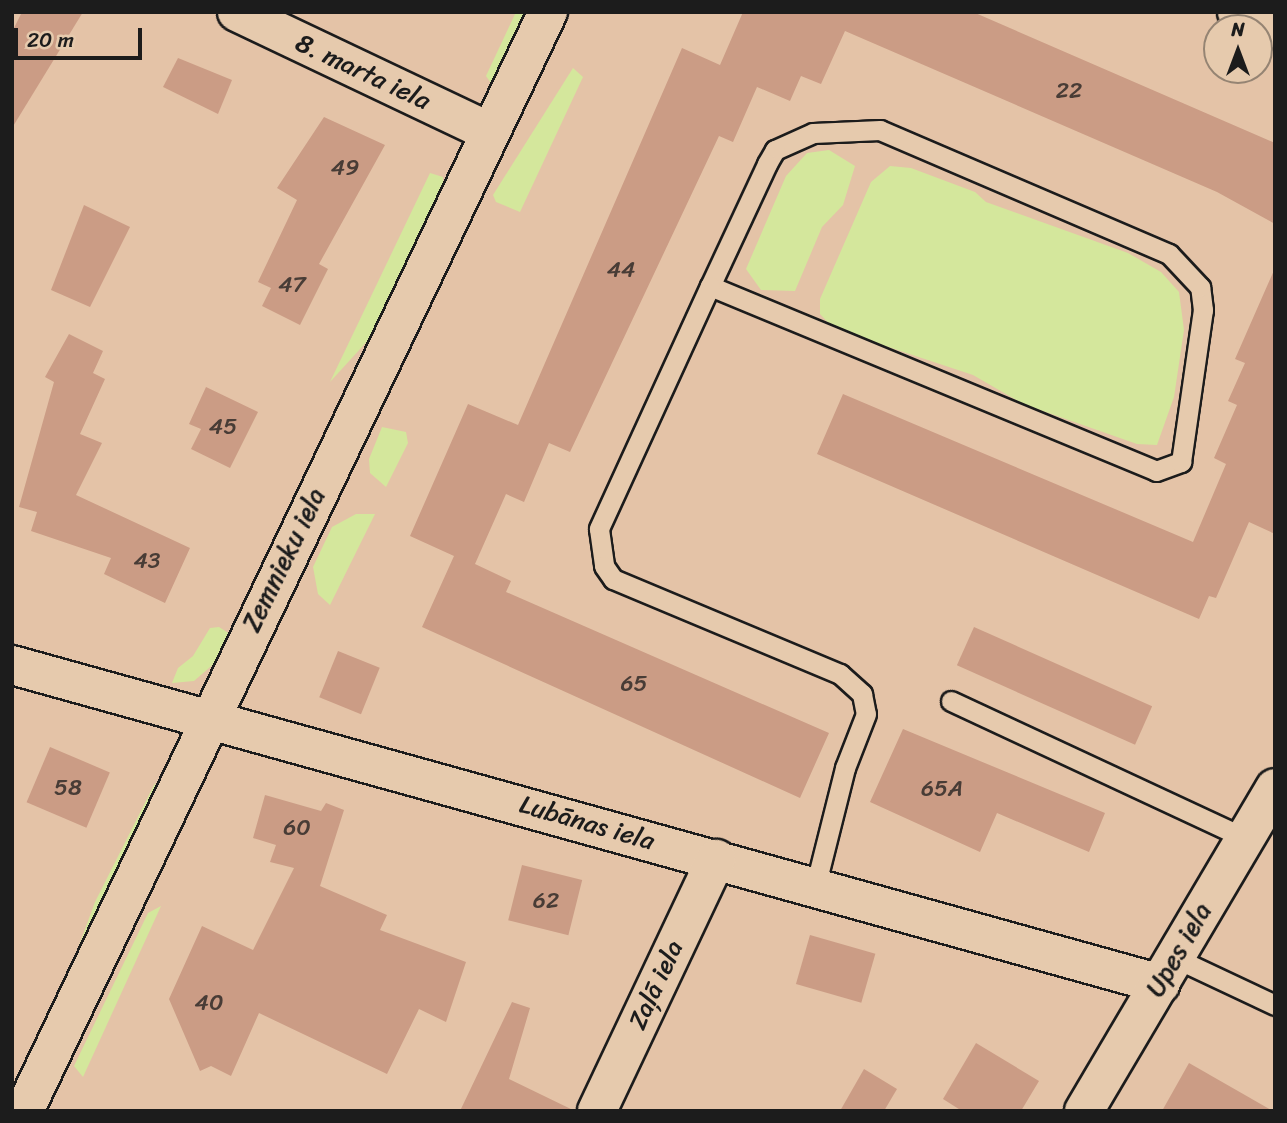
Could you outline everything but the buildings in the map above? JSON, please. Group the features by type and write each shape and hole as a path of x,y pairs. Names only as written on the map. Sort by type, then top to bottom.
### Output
{"street":[{"name":"8. marta iela","path":"237,12 490,132"},
{"name":"Zemnieku iela","path":"24,1111 209,718 548,12"},
{"path":"1237,12 1275,29"},
{"name":"Lubānas iela","path":"12,665 815,887 1167,970"},
{"name":"Upes iela","path":"1084,1111 1275,789"},
{"name":"Zaļā iela","path":"597,1111 716,859"}],"lane":[{"path":"710,286 1156,471 1181,462 1203,310 1200,287 1187,270 1169,254 880,130 813,133 775,150 710,286 599,528 604,566 613,579 839,674 862,694 866,714 845,768 815,887"},
{"path":"951,701 1245,838"},
{"path":"1167,970 1275,1005"}],"green space":[{"path":"516,12 528,12 491,83 486,76"},
{"path":"573,68 583,77 520,212 496,202 493,195"},
{"path":"829,150 855,166 843,205 822,227 795,291 761,290 746,269 786,176 807,153"},
{"path":"890,166 911,168 975,192 986,202 1128,253 1161,272 1179,292 1184,330 1174,397 1157,445 1137,444 1023,404 973,375 834,329 820,314 820,299 871,182"},
{"path":"430,173 443,177 444,190 371,337 330,382"},
{"path":"382,427 406,432 408,443 386,487 370,473 369,459"},
{"path":"356,514 375,514 330,605 318,594 313,567 332,527"},
{"path":"219,627 230,634 217,661 194,681 172,683 178,668 193,656 210,628"},
{"path":"155,783 156,789 64,986 95,902"},
{"path":"161,906 83,1077 74,1066 148,913"}]}
